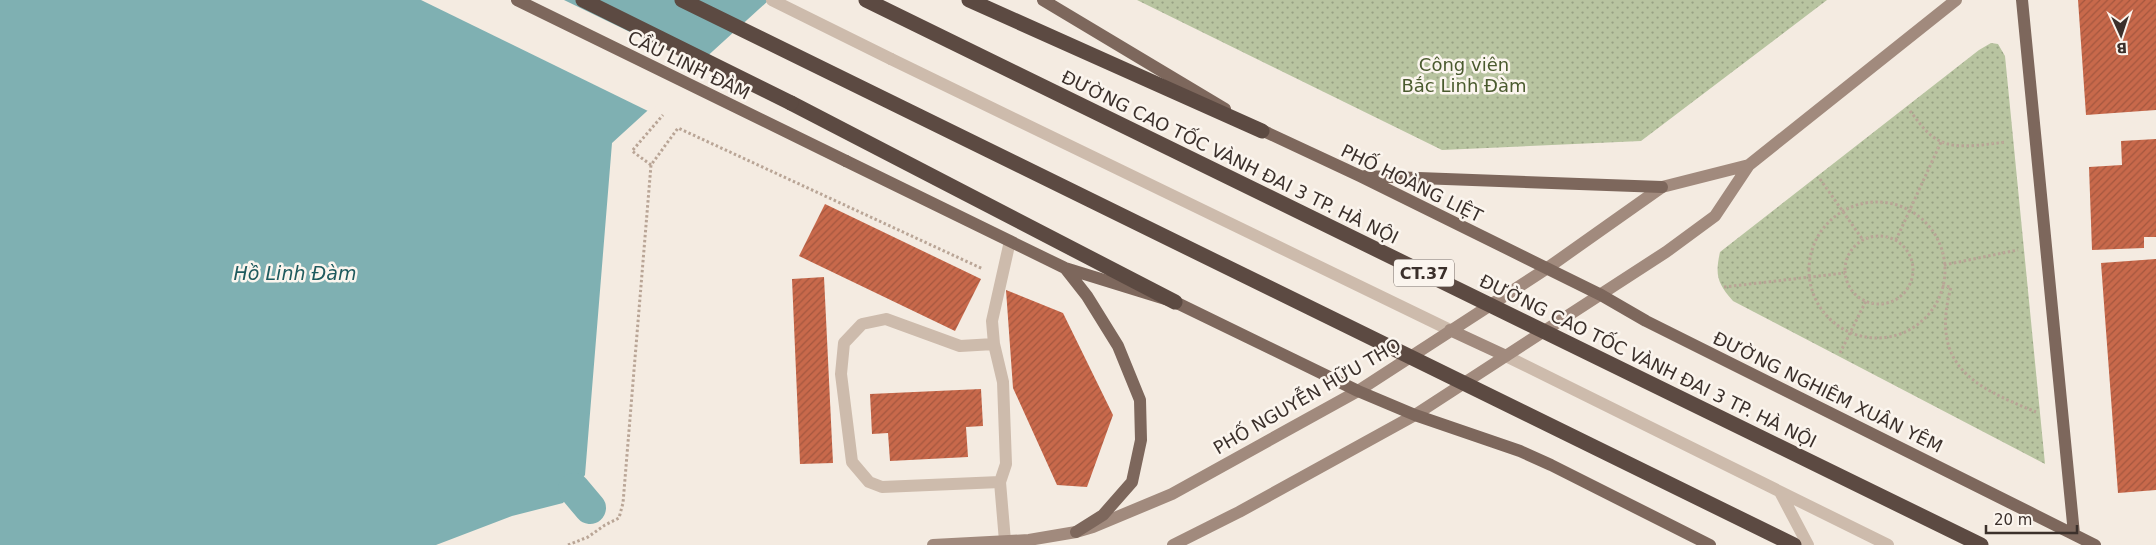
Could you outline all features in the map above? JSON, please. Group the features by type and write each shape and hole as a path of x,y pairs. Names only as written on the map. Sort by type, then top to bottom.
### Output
{"highway":[{"path":"583,0 791,103 1175,302"},
{"path":"682,0 1794,545"},
{"name":"ĐƯỜNG CAO TỐC VÀNH ĐAI 3 TP. HÀ NỘI","path":"866,0 1981,545"},
{"path":"969,0 1262,131"}],"main road":[{"name":"CẦU LINH ĐÀM","path":"517,0 1064,268"},
{"name":"PHỐ HOÀNG LIỆT","path":"1043,0 1262,131 1360,176 1546,269"},
{"name":"PHỐ NGUYỄN HỮU THỌ","path":"1174,545 1343,456 1415,415 1666,252 1715,216 1749,165 1956,0"},
{"path":"2022,0 2074,534"},
{"name":"PHỐ NGUYỄN HỮU THỌ","path":"933,545 1029,540 1076,532 1093,527 1172,494 1358,391 1546,269 1662,187 1749,165"},
{"path":"1360,176 1662,187"},
{"path":"1064,268 1175,302 1358,391 1415,415 1520,451 1710,545"},
{"path":"1064,268 1087,296 1118,346 1140,400 1141,440 1132,482 1103,515 1076,532"},
{"name":"ĐƯỜNG NGHIÊM XUÂN YÊM","path":"1546,269 1601,295 1654,325 2095,545"},
{"path":"1450,330 1506,356"}],"street":[{"path":"772,0 1450,330"},
{"path":"1005,541 1000,482 1006,464 1003,382 994,344 992,321 1010,241"},
{"path":"994,344 960,346 886,319 862,324 844,343 841,374 852,462 869,482 882,487 1000,482"},
{"path":"1506,356 1888,545"},
{"path":"1780,492 1808,545"}],"path":[{"path":"1910,111 1923,128 1941,142 1978,146 2006,142"},
{"path":"651,165 632,151 663,115"},
{"path":"568,545 588,537 618,518 624,503 651,165 678,128 983,269 1003,273"},
{"path":"1896,240 1941,142"},
{"path":"1820,179 1863,240"},
{"path":"1882,202 1911,210 1935,234 1943,254 1945,275 1940,296 1929,314 1913,328 1893,336 1869,338 1851,332 1827,317 1814,297 1809,277 1811,251 1822,230 1843,212 1861,204 1882,202"},
{"path":"1874,236 1885,236 1896,240 1912,258 1914,270 1911,281 1906,291 1898,298 1882,303 1866,301 1857,296 1850,288 1845,272 1847,256 1863,240 1874,236"},
{"path":"1944,265 2018,250"},
{"path":"1724,288 1845,272"},
{"path":"1942,286 1951,287 1944,331 1950,352 1960,367 1969,378 1985,389 2003,399 2036,412"},
{"path":"1840,353 1866,301"}],"green space":[{"name":"Công viên Bắc Linh Đàm","path":"1137,0 1827,0 1641,141 1442,150"},
{"path":"1991,43 1998,44 2005,56 2045,464 1733,301 1721,284 1718,273 1720,252 1979,50"}],"water":[{"name":"Hồ Linh Đàm","path":"0,0 769,0 612,143 585,475 563,503 512,516 436,545 0,545"}],"pier":[{"path":"421,0 564,0 700,66 650,112"}],"building":[{"path":"2078,0 2156,0 2156,110 2086,115"},
{"path":"2156,139 2156,237 2144,237 2144,248 2092,250 2089,167 2122,165 2121,141"},
{"path":"825,204 981,279 955,331 799,256"},
{"path":"2156,259 2156,490 2118,493 2101,263"},
{"path":"824,277 833,463 800,464 792,279"},
{"path":"1006,290 1063,313 1113,415 1087,487 1057,485 1013,388"},
{"path":"981,389 983,426 966,427 968,457 890,461 888,433 872,434 870,394"}],"waterway":[{"path":"574,489 590,508"}]}
